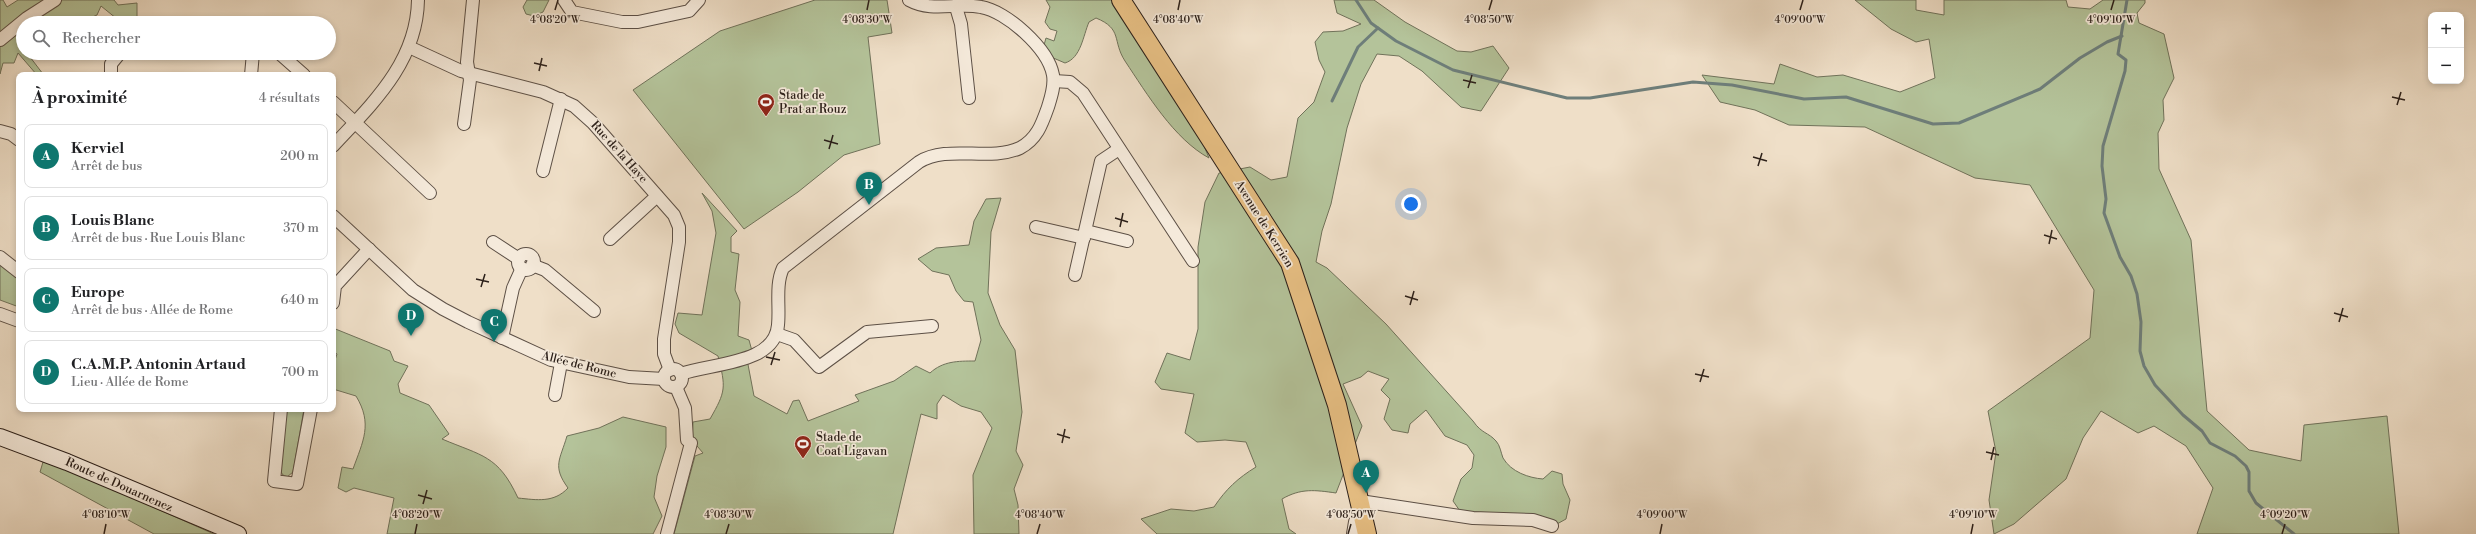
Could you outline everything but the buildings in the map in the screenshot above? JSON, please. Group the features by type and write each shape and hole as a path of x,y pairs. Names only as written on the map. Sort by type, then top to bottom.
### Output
{"main road":[{"name":"Avenue de Kerrien","path":"1121,0 1290,264 1335,398 1366,527"},
{"name":"Route de Douarnenez","path":"0,437 68,462 186,514 238,534"}],"street":[{"path":"30,16 55,0"},
{"path":"336,143 390,82 408,47 415,24 418,0"},
{"path":"464,124 469,74 467,62 473,0"},
{"path":"564,0 572,12 628,22 689,11 699,0"},
{"path":"681,374 694,369 760,353 777,334 779,277 783,268 924,154 1000,153 1025,145 1040,129 1054,81 1051,68 1041,52 1006,17 986,8 935,8 910,0"},
{"path":"956,7 961,24 969,98"},
{"path":"0,40 16,27"},
{"name":"Rue de la Haye","path":"408,47 469,74 543,92 561,99 586,115 674,215 679,234 664,339 664,354 667,374"},
{"path":"111,72 111,64 114,60"},
{"path":"251,72 252,60"},
{"path":"287,60 301,72"},
{"path":"1054,81 1070,82 1078,88 1193,261"},
{"path":"543,171 561,99"},
{"path":"336,105 430,193"},
{"path":"0,131 11,134 16,138"},
{"path":"1075,275 1101,161 1119,149"},
{"path":"610,239 657,196"},
{"name":"Allée de Rome","path":"336,219 413,290 443,309 538,355 561,363 639,379 667,374"},
{"path":"1036,227 1127,241"},
{"path":"493,242 524,264 545,270 594,311"},
{"path":"336,286 369,249"},
{"path":"0,258 16,270"},
{"path":"502,338 513,288 524,264"},
{"path":"0,314 16,320"},
{"path":"777,334 794,340 819,367 867,332 932,326"},
{"path":"555,395 561,363"},
{"path":"675,369 681,374 682,382 676,387 668,386 667,374 675,369"},
{"path":"667,534 689,442 685,408 676,387"},
{"path":"281,412 274,481 297,484 310,412"},
{"path":"1360,501 1474,518 1533,520 1552,526"},
{"name":"Avenue de Kerrien","path":"1353,534 1355,522 1366,527"}],"green space":[{"path":"0,0 3,0 7,7 18,0 114,0 118,5 137,3 137,16 113,16 101,6 97,15 95,16 16,16 16,58 14,63 3,63 0,74"},
{"path":"527,0 549,0 543,12 534,16 526,14 523,7"},
{"name":"Stade de Prat ar Rouz","path":"815,0 887,0 892,33 868,37 880,144 844,155 798,192 744,229 633,90 720,31"},
{"path":"1046,0 1117,0 1193,119 1209,158 1196,150 1162,115 1121,54 1114,31 1104,22 1096,18 1089,22 1078,52 1070,60 1065,63 1051,57 1044,45 1046,38 1054,41 1057,31 1050,29 1045,22 1050,7"},
{"path":"1334,0 1374,0 1405,22 1457,51 1471,52 1493,46 1509,68 1481,111 1461,107 1422,71 1399,56 1377,54 1361,84 1347,128 1331,204 1322,231 1316,262 1327,268 1386,324 1476,425 1496,441 1506,463 1515,471 1526,476 1543,479 1552,471 1562,474 1563,484 1570,500 1566,519 1557,524 1541,516 1460,511 1453,501 1461,479 1472,468 1474,455 1467,445 1445,436 1426,410 1410,424 1408,433 1392,430 1384,419 1390,399 1381,390 1389,379 1368,371 1361,377 1343,384 1362,426 1336,493 1302,491 1282,499 1289,529 1296,534 1157,534 1141,519 1171,509 1194,511 1214,507 1233,484 1256,467 1246,442 1225,440 1197,442 1185,433 1194,394 1161,389 1155,382 1167,353 1190,360 1198,329 1198,247 1205,202 1219,173 1250,167 1271,180 1287,177 1298,118 1314,102 1325,72 1319,60 1315,42 1323,32 1343,31 1361,24 1337,13"},
{"path":"1855,0 1916,0 1916,10 1944,15 1944,0 2066,0 2068,7 2090,9 2103,0 2145,0 2145,3 2137,13 2139,23 2164,34 2174,78 2163,100 2164,120 2158,133 2159,169 2191,240 2207,411 2249,450 2301,461 2304,425 2387,416 2399,534 2197,534 2213,488 2186,446 2154,426 2138,433 2101,411 2083,438 2066,479 2014,524 1994,534 1989,500 1996,452 1988,411 2090,338 2094,290 2030,185 1975,178 1865,127 1789,125 1755,110 1720,102 1702,75 1774,84 1780,64 1817,77 1843,75 1900,92 1935,78 1929,39 1916,42 1891,29"},
{"path":"24,60 32,60 41,72 34,72"},
{"path":"702,193 737,231 731,237 731,252 739,254 735,290 740,302 738,336 749,340 752,351 746,354 754,396 787,414 793,401 799,400 808,421 859,401 855,395 894,381 916,366 930,373 945,364 975,361 981,340 973,302 964,301 956,291 949,275 932,271 918,259 936,248 969,245 974,221 986,199 1001,198 991,232 988,293 1000,325 1015,350 1022,412 1016,451 1023,465 1014,489 1018,505 1019,534 974,534 973,475 992,428 981,412 961,406 943,395 937,404 937,419 921,414 893,534 674,534 695,456 703,453 692,440 693,422 710,419 719,402 723,389 718,356 679,333 675,324 678,313 702,315 716,233 712,211"},
{"path":"0,265 16,275 16,306 0,300"},
{"path":"336,329 390,351 394,361 408,366 398,384 400,393 429,405 449,434 442,439 478,454 496,465 511,484 518,498 538,500 551,498 563,493 568,488 560,474 559,468 560,457 567,436 599,428 623,417 666,427 666,447 657,476 654,497 662,516 653,534 387,534 394,498 354,488 346,492 338,488 342,467 353,469 363,441 365,424 364,415 356,396 336,390"},
{"path":"286,412 303,412 293,472 287,477 281,472"},
{"path":"43,462 58,465 214,534 154,534 40,472"}],"waterway":[{"path":"1356,0 1371,23 1396,41 1453,70 1567,98 1590,98 1693,82 1732,85 1804,99 1846,97 1933,124 1959,123 2040,89 2080,58 2107,42 2122,36"},
{"path":"2127,0 2118,54 2126,60 2125,71 2103,146 2102,166 2106,199 2104,213 2120,257 2131,276 2137,294 2141,322 2140,351 2144,366 2155,385 2183,415 2202,431 2210,443 2235,456 2246,466 2249,472 2249,491 2256,503 2294,534"},
{"path":"1332,101 1358,47 1378,28"}],"place":[{"name":"Stade de Prat ar Rouz","path":"766,117"},
{"name":"Louis Blanc","path":"869,205"},
{"name":"C.A.M.P. Antonin Artaud","path":"411,336"},
{"name":"Europe","path":"494,342"},
{"name":"Stade de Coat Ligavan","path":"803,459"},
{"name":"Kerviel","path":"1366,493"}]}
